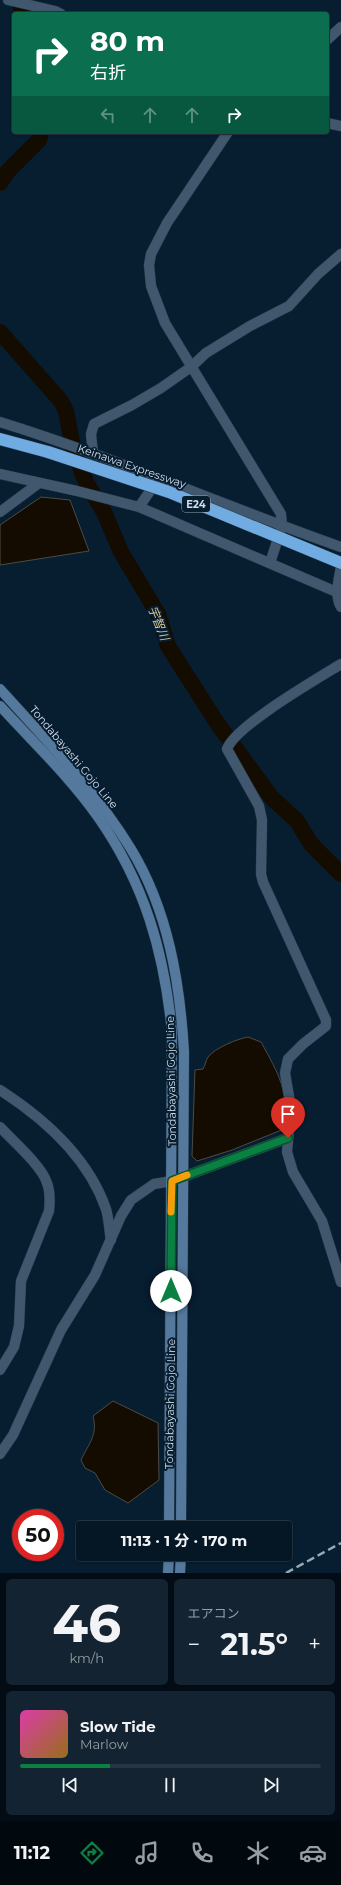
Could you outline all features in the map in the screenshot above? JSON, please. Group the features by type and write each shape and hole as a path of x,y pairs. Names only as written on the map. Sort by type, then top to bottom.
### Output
{"highway":[{"name":"Keinawa Expressway","path":"0,439 48,452 169,492 341,564"}],"main road":[{"name":"Tondabayashi Gojo Line","path":"0,689 79,778 108,814 131,849 147,880 160,914 172,956 178,987 184,1052 181,1521"},
{"name":"Tondabayashi Gojo Line","path":"0,706 70,783 98,817 121,854 137,886 152,922 168,1000 172,1032 169,1521"},
{"path":"168,1573 169,1561"},
{"path":"180,1573 181,1561"}],"street":[{"path":"15,0 54,12"},
{"path":"329,38 341,27"},
{"path":"329,123 341,126"},
{"path":"227,134 167,223 151,254 149,265 151,286 166,323 191,367 281,514 282,526 270,563"},
{"path":"93,453 91,434 94,424 132,405 161,388 191,367 206,353 250,326 288,306 318,274 341,254"},
{"path":"0,422 59,440 159,477 282,526 341,547"},
{"path":"0,474 122,502 339,593"},
{"path":"139,508 159,477"},
{"path":"0,512 39,483"},
{"path":"341,564 337,601 341,607"},
{"path":"341,664 254,721 235,736 227,749 259,806 262,820 261,874 263,882 326,1020 326,1026 303,1044 288,1059 285,1074 291,1108 288,1152 293,1172 322,1221 341,1282"},
{"path":"0,1090 46,1123 65,1142 98,1190 106,1210 111,1240"},
{"path":"0,1127 29,1157 47,1181 50,1203 49,1211 22,1281 19,1326 14,1347 0,1370"},
{"path":"0,1454 23,1414 61,1330 95,1275 121,1216 131,1200 154,1184 172,1181 288,1138"}],"shaded area":[{"path":"41,497 70,500 89,551 0,565 0,525"},
{"path":"248,1037 261,1042 273,1063 281,1083 285,1104 284,1129 232,1150 197,1161 192,1156 195,1070 203,1069 208,1057 216,1050 232,1042"},
{"path":"113,1401 158,1423 159,1480 128,1503 105,1490 95,1473 85,1468 81,1460 94,1434 93,1416"}],"waterway":[{"name":"宇智川","path":"20,0 22,12"},
{"name":"宇智川","path":"0,183 8,171 39,140 40,134"},
{"name":"宇智川","path":"0,332 61,401 66,411 74,452 86,482 104,512 121,552 158,614 168,646 217,723 272,798 297,821 311,844 341,874"}],"railway":[{"path":"286,1573 341,1543"}],"slow traffic":[{"path":"171,1212 172,1181 187,1175"}],"route":[{"path":"171,1291 172,1181 288,1138"}]}
